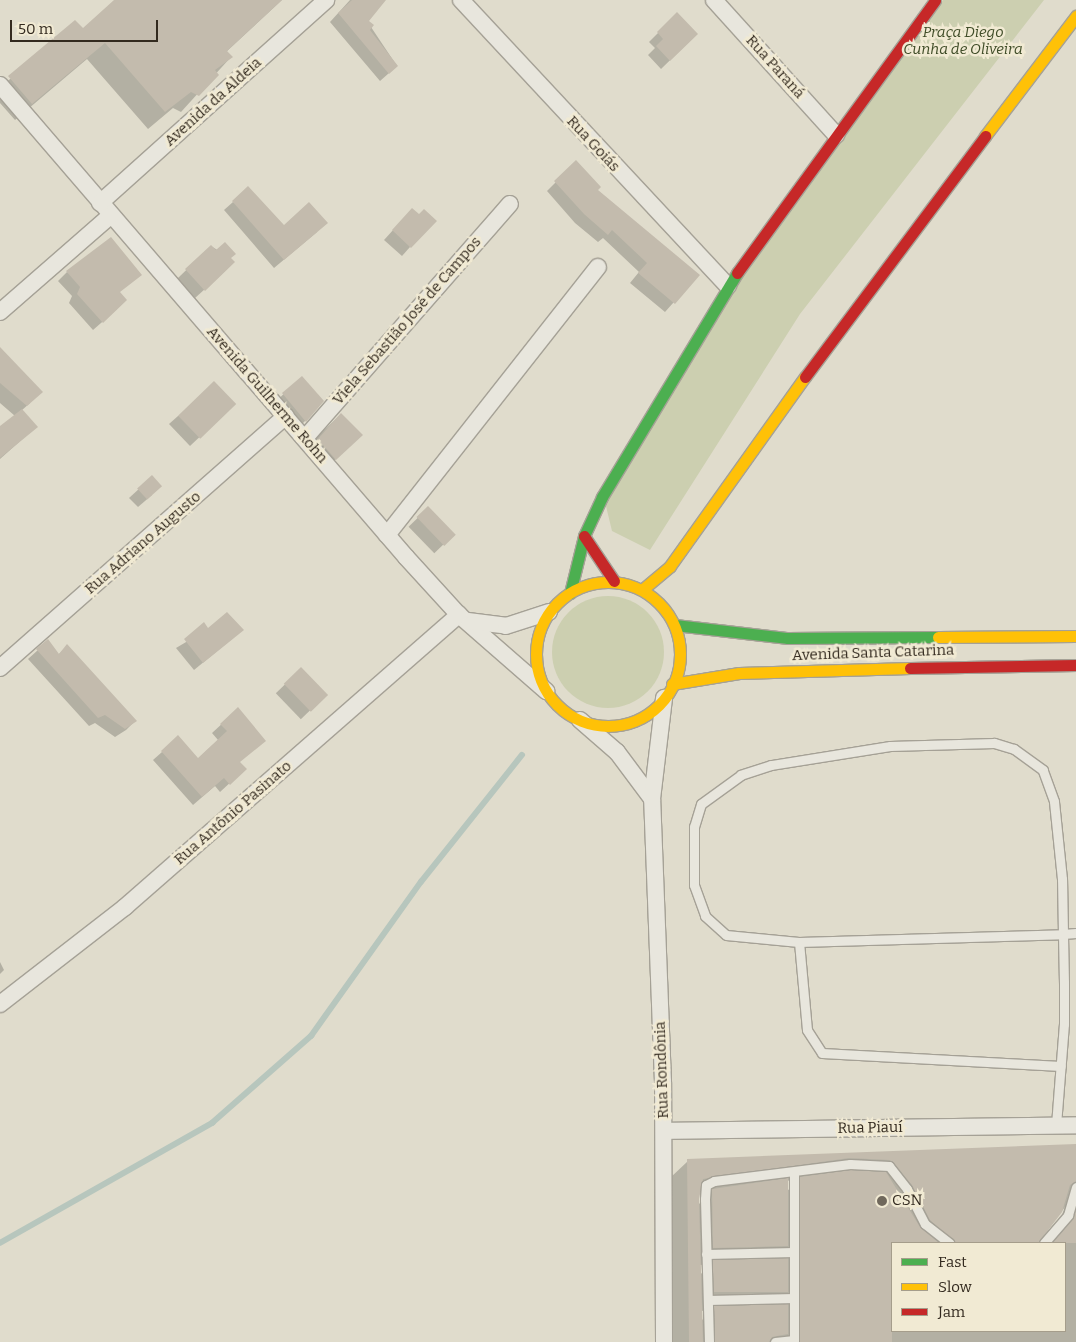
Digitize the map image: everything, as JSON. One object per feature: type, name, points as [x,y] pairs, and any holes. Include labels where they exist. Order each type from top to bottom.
[{"type":"street","name":"Avenida da Aldeia","points":[[100,203],[326,0]]},
{"type":"street","name":"Rua Goiás","points":[[461,0],[728,286]]},
{"type":"street","name":"Rua Paraná","points":[[714,0],[836,135]]},
{"type":"street","points":[[570,593],[584,536],[619,466],[728,286],[935,0]]},
{"type":"street","points":[[643,590],[670,566],[841,327],[1076,16]]},
{"type":"street","name":"Avenida Guilherme Rohn","points":[[0,85],[387,535],[463,618],[546,691]]},
{"type":"street","name":"Viela Sebastião José de Campos","points":[[304,438],[510,204]]},
{"type":"street","points":[[0,312],[111,215]]},
{"type":"street","points":[[387,535],[598,267]]},
{"type":"street","name":"Rua Adriano Augusto","points":[[0,668],[286,416]]},
{"type":"street","points":[[584,536],[614,581]]},
{"type":"street","points":[[463,618],[506,626],[549,612],[570,593],[591,584],[614,581],[643,590],[667,610],[675,625],[680,666],[668,691],[642,718],[623,725],[602,726],[580,720]]},
{"type":"street","points":[[549,612],[536,651],[546,691],[562,709],[580,720],[617,752],[652,799]]},
{"type":"street","name":"Rua Antônio Pasinato","points":[[0,1004],[126,907],[463,618]]},
{"type":"street","name":"Avenida Santa Catarina","points":[[675,625],[788,638],[1076,636]]},
{"type":"street","name":"Avenida Santa Catarina","points":[[668,691],[739,673],[1076,665]]},
{"type":"street","name":"Rua Rondônia","points":[[664,1342],[664,1130],[652,799],[668,691]]},
{"type":"street","name":"Rua Piauí","points":[[664,1130],[1076,1125]]},
{"type":"lane","points":[[1056,1125],[1061,1066],[1063,934],[1054,801],[1043,770],[1014,749],[994,743],[947,743],[835,753],[771,765],[734,779],[701,804],[694,826],[694,885],[705,916],[726,935],[799,942],[1063,934],[1076,933]]},
{"type":"lane","points":[[799,942],[806,1030],[822,1053],[1061,1066]]},
{"type":"lane","points":[[709,1342],[706,1185],[728,1177],[794,1172],[850,1164],[889,1166],[907,1188],[925,1224],[948,1242]]},
{"type":"lane","points":[[775,1342],[794,1341],[794,1172]]},
{"type":"lane","points":[[1045,1242],[1068,1215],[1076,1187]]},
{"type":"lane","points":[[706,1254],[794,1252]]},
{"type":"lane","points":[[708,1300],[794,1298]]},
{"type":"green space","name":"Praça Diego Cunha de Oliveira","points":[[943,0],[1044,0],[800,314],[650,550],[612,531],[605,502],[745,266]]},
{"type":"green space","points":[[608,596],[619,597],[629,601],[647,613],[659,631],[663,641],[663,663],[659,673],[647,691],[629,703],[619,707],[608,708],[597,707],[587,703],[569,691],[557,673],[553,663],[552,652],[553,641],[557,631],[569,613],[587,601],[597,597]]},
{"type":"building","points":[[114,0],[282,0],[227,51],[233,57],[215,70],[219,75],[199,96],[191,92],[165,112],[105,43],[32,104],[8,76],[75,20],[83,28]]},
{"type":"building","points":[[352,0],[386,0],[369,21],[374,25],[370,30],[398,66],[389,74],[338,13]]},
{"type":"building","points":[[677,12],[698,34],[670,61],[656,46],[663,39],[657,32]]},
{"type":"building","points":[[576,160],[601,187],[598,190],[700,275],[675,304],[638,273],[647,263],[612,230],[608,235],[584,214],[554,181]]},
{"type":"building","points":[[248,186],[284,225],[309,202],[328,223],[284,260],[232,201]]},
{"type":"building","points":[[412,208],[419,214],[424,209],[437,221],[411,248],[392,230]]},
{"type":"building","points":[[111,237],[142,275],[120,292],[127,300],[103,323],[77,294],[80,287],[66,271]]},
{"type":"building","points":[[225,242],[236,254],[231,258],[235,262],[205,291],[185,269],[211,245],[216,250]]},
{"type":"building","points":[[0,347],[43,392],[27,406],[0,383]]},
{"type":"building","points":[[302,376],[324,401],[306,422],[282,393]]},
{"type":"building","points":[[214,381],[236,404],[200,439],[178,416]]},
{"type":"building","points":[[22,409],[38,427],[0,458],[0,426]]},
{"type":"building","points":[[341,413],[363,435],[336,460],[318,439]]},
{"type":"building","points":[[152,475],[162,486],[147,500],[137,488]]},
{"type":"building","points":[[428,506],[456,535],[444,546],[416,517]]},
{"type":"building","points":[[227,612],[244,630],[203,663],[184,639],[204,622],[208,628]]},
{"type":"building","points":[[48,639],[59,654],[67,644],[137,721],[125,729],[105,715],[98,718],[36,649]]},
{"type":"building","points":[[301,667],[328,695],[311,712],[284,684]]},
{"type":"building","points":[[238,707],[266,741],[240,762],[247,769],[230,785],[224,778],[202,797],[161,751],[178,735],[198,758],[227,731],[220,724]]},
{"type":"building","points":[[1076,1144],[1076,1181],[1070,1185],[1062,1212],[1039,1242],[954,1242],[930,1220],[912,1185],[890,1160],[849,1158],[703,1179],[699,1199],[703,1342],[689,1342],[687,1159]]},
{"type":"building","points":[[850,1170],[886,1172],[920,1227],[938,1242],[891,1242],[892,1342],[800,1342],[800,1177]]},
{"type":"building","points":[[788,1178],[788,1246],[713,1248],[712,1189]]},
{"type":"building","points":[[1076,1210],[1076,1243],[1053,1242],[1073,1219]]},
{"type":"building","points":[[713,1258],[788,1258],[788,1292],[713,1292]]},
{"type":"building","points":[[788,1304],[788,1334],[772,1337],[769,1342],[715,1342],[714,1306]]},
{"type":"waterway","points":[[0,1243],[212,1123],[311,1036],[421,882],[522,755]]},
{"type":"traffic: fast","points":[[570,593],[584,536],[602,497],[737,273]]},
{"type":"traffic: fast","points":[[675,625],[788,638],[938,637]]},
{"type":"traffic: slow","points":[[985,136],[1076,16]]},
{"type":"traffic: slow","points":[[643,589],[670,566],[805,377]]},
{"type":"traffic: slow","points":[[608,582],[636,587],[659,603],[675,626],[680,654],[675,682],[659,705],[636,721],[608,726],[580,721],[557,705],[541,682],[536,654],[541,626],[557,603],[580,587],[608,582]]},
{"type":"traffic: slow","points":[[938,637],[1076,636]]},
{"type":"traffic: slow","points":[[672,684],[739,673],[910,668]]},
{"type":"traffic: jam","points":[[737,273],[935,0]]},
{"type":"traffic: jam","points":[[805,377],[985,136]]},
{"type":"traffic: jam","points":[[584,536],[614,581]]},
{"type":"traffic: jam","points":[[910,668],[1076,665]]},
{"type":"place","name":"CSN","points":[[882,1201]]}]
